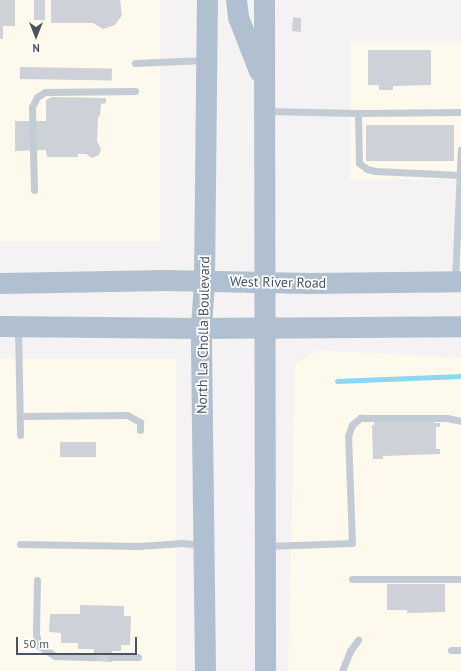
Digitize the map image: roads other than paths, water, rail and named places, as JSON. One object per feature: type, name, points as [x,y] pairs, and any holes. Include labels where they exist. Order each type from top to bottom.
[{"type":"main road","name":"North La Cholla Boulevard","points":[[205,671],[201,328],[204,280],[205,60],[207,0]]},
{"type":"main road","points":[[236,0],[238,17],[263,81]]},
{"type":"main road","points":[[264,0],[265,671]]},
{"type":"main road","name":"West River Road","points":[[0,283],[204,280],[265,282],[458,281]]},
{"type":"main road","points":[[9,326],[201,328],[461,326]]},
{"type":"lane","points":[[135,63],[205,60]]},
{"type":"lane","points":[[34,190],[32,107],[37,97],[45,92],[135,91]]},
{"type":"lane","points":[[263,111],[358,113],[461,112]]},
{"type":"lane","points":[[358,113],[360,163],[366,169],[375,171],[460,175]]},
{"type":"lane","points":[[458,281],[461,149]]},
{"type":"lane","points":[[9,326],[20,416],[20,435]]},
{"type":"lane","points":[[20,416],[128,415],[140,422],[140,430]]},
{"type":"lane","points":[[265,546],[352,543],[348,436],[352,424],[360,418],[447,418],[460,421]]},
{"type":"lane","points":[[20,544],[146,546],[182,543],[204,546]]},
{"type":"lane","points":[[352,579],[461,579]]},
{"type":"lane","points":[[37,580],[36,634],[39,646],[56,656],[93,657]]},
{"type":"lane","points":[[342,671],[350,651],[358,640]]},
{"type":"lane","points":[[451,650],[461,650]]},
{"type":"lane","points":[[111,657],[138,657]]},
{"type":"waterway","points":[[337,381],[461,376]]}]
